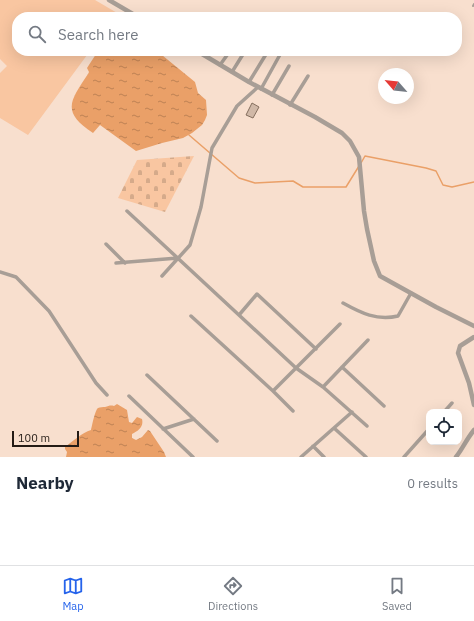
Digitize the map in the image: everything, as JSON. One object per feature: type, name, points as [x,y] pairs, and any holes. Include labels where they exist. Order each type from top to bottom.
[{"type":"street","points":[[109,0],[129,12]]},
{"type":"street","points":[[205,56],[259,88],[342,133],[356,148],[359,157],[366,223],[377,270],[380,276],[474,326]]},
{"type":"street","points":[[220,65],[226,56]]},
{"type":"street","points":[[232,72],[242,56]]},
{"type":"street","points":[[249,82],[265,56]]},
{"type":"street","points":[[162,276],[190,245],[201,207],[212,148],[237,106],[259,88],[279,56]]},
{"type":"street","points":[[272,95],[289,66]]},
{"type":"street","points":[[290,105],[308,76]]},
{"type":"street","points":[[127,211],[296,368],[323,386],[367,426]]},
{"type":"street","points":[[106,244],[125,263]]},
{"type":"street","points":[[116,263],[178,258]]},
{"type":"street","points":[[0,272],[16,278],[49,311],[96,383],[107,395]]},
{"type":"street","points":[[343,303],[366,315],[391,318],[398,316],[411,293]]},
{"type":"street","points":[[239,315],[257,294],[316,349]]},
{"type":"street","points":[[191,316],[293,411]]},
{"type":"street","points":[[273,391],[340,324]]},
{"type":"street","points":[[474,337],[460,346],[458,353],[469,383],[474,405]]},
{"type":"street","points":[[323,386],[368,340]]},
{"type":"street","points":[[342,367],[384,406]]},
{"type":"street","points":[[147,375],[217,441]]},
{"type":"street","points":[[129,396],[192,457]]},
{"type":"street","points":[[447,409],[452,403]]},
{"type":"street","points":[[301,457],[352,412]]},
{"type":"street","points":[[163,429],[194,419]]},
{"type":"street","points":[[334,428],[366,457]]},
{"type":"street","points":[[456,457],[474,430]]},
{"type":"street","points":[[404,457],[426,432]]},
{"type":"street","points":[[313,446],[324,457]]},
{"type":"green space","points":[[0,0],[95,0],[115,12],[12,12],[12,56],[86,56],[28,135],[0,118],[0,73],[7,66],[0,59]]},
{"type":"green space","points":[[194,156],[165,212],[118,198],[137,160]]},
{"type":"water","points":[[95,56],[163,56],[195,82],[198,93],[206,100],[207,115],[205,120],[202,125],[183,138],[136,151],[100,125],[93,133],[76,119],[72,106],[73,99],[89,72],[87,68]]},
{"type":"water","points":[[117,404],[127,410],[129,422],[132,423],[137,417],[142,419],[141,426],[132,434],[132,438],[136,440],[142,437],[148,430],[150,431],[166,457],[66,457],[67,452],[65,447],[81,435],[91,430],[97,409],[101,407],[114,406]]},
{"type":"building","points":[[252,103],[259,107],[253,118],[246,115]]},
{"type":"waterway","points":[[189,135],[239,178],[255,183],[293,181],[303,187],[346,187],[359,166]]},
{"type":"waterway","points":[[361,163],[365,156],[426,168],[436,171],[443,185],[452,187],[474,182]]}]
